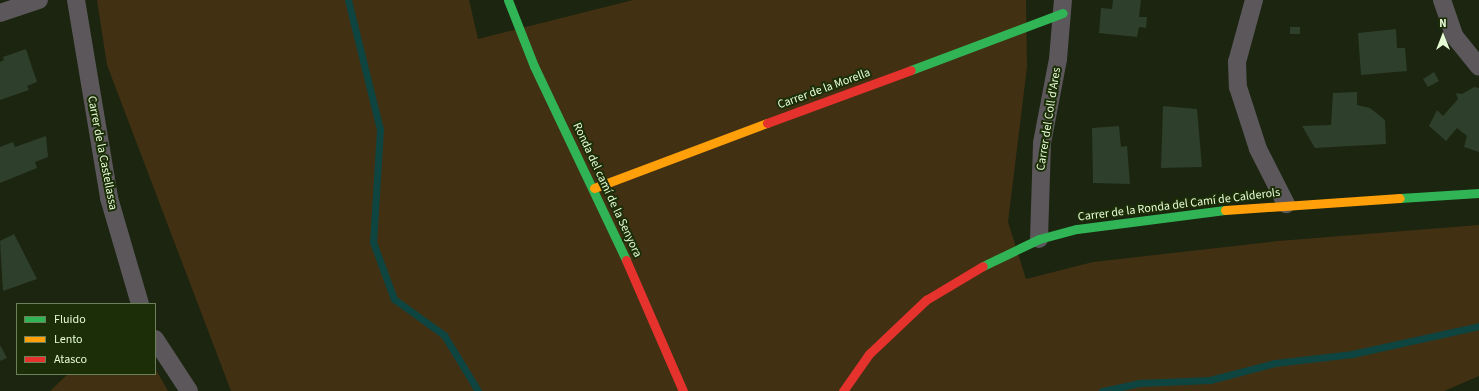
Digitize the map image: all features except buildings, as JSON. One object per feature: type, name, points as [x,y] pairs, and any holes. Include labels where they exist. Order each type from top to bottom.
[{"type":"street","points":[[0,13],[39,0]]},
{"type":"street","name":"Carrer de la Castellassa","points":[[76,0],[109,198],[140,303]]},
{"type":"street","name":"Ronda del camí de la Senyora","points":[[508,0],[534,66],[594,188],[683,391]]},
{"type":"street","points":[[1254,0],[1237,62],[1238,87],[1258,149],[1286,204]]},
{"type":"street","points":[[1442,0],[1455,37],[1479,67]]},
{"type":"street","name":"Carrer de la Morella","points":[[594,188],[1063,7]]},
{"type":"street","name":"Carrer del Coll d'Ares","points":[[1039,239],[1042,143],[1063,7]]},
{"type":"street","name":"Carrer de la Ronda del Camí de Calderols","points":[[843,391],[868,354],[926,300],[1003,254],[1039,239],[1153,218],[1286,204],[1479,193]]},
{"type":"street","points":[[156,340],[188,391]]},
{"type":"shaded area","points":[[97,0],[469,0],[478,39],[633,0],[1026,0],[1027,67],[1008,222],[1026,279],[1093,262],[1278,241],[1479,225],[1479,376],[1444,391],[231,391],[107,65]]},
{"type":"shaded area","points":[[156,370],[168,391],[50,391],[67,375],[156,375]]},
{"type":"waterway","points":[[348,0],[380,129],[373,242],[394,299],[444,335],[478,391]]},
{"type":"waterway","points":[[1102,391],[1139,383],[1210,380],[1275,363],[1352,354],[1479,326]]},
{"type":"traffic: fast","points":[[508,0],[534,66],[626,260]]},
{"type":"traffic: fast","points":[[911,70],[1063,13]]},
{"type":"traffic: fast","points":[[1400,198],[1479,193]]},
{"type":"traffic: fast","points":[[983,266],[1039,239],[1077,229],[1225,210]]},
{"type":"traffic: slow","points":[[594,188],[767,123]]},
{"type":"traffic: slow","points":[[1225,210],[1400,198]]},
{"type":"traffic: jam","points":[[767,123],[911,70]]},
{"type":"traffic: jam","points":[[626,260],[683,391]]},
{"type":"traffic: jam","points":[[843,391],[869,354],[926,300],[983,266]]}]
